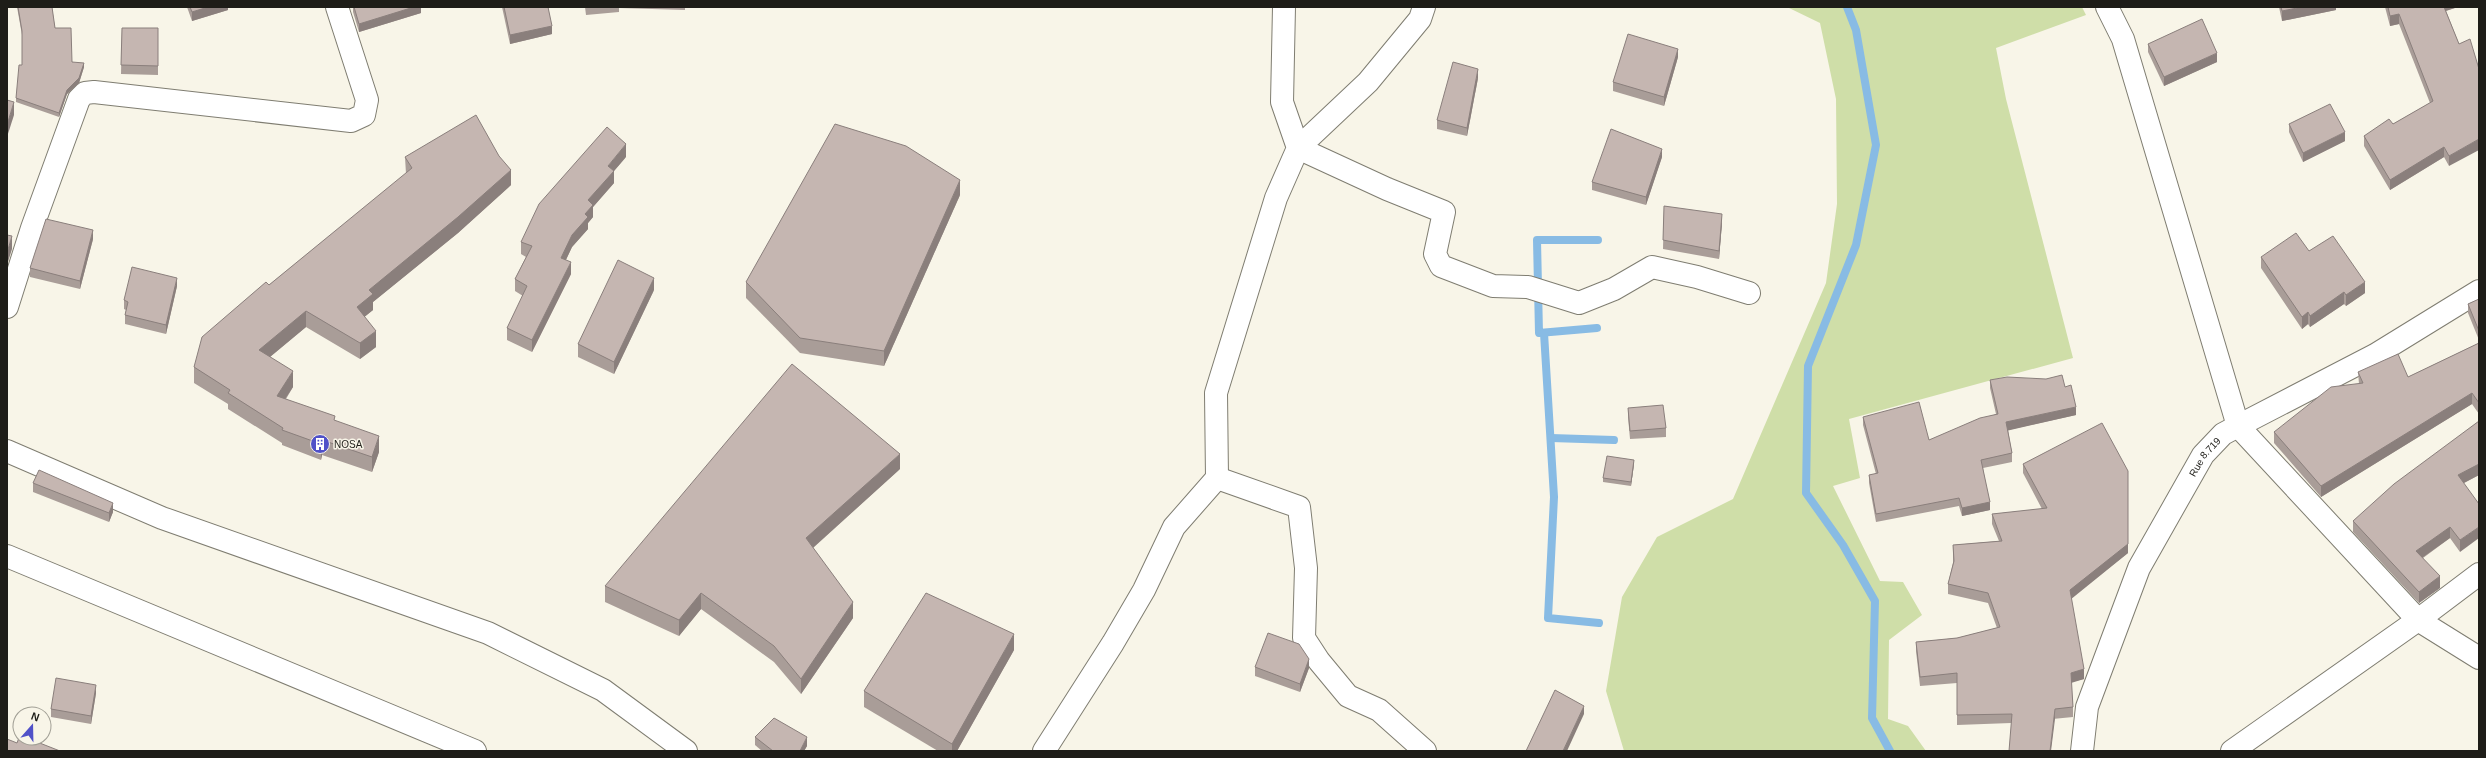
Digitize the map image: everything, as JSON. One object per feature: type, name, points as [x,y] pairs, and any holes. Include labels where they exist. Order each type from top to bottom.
[{"type":"main road","points":[[7,307],[32,228],[79,99],[85,93],[94,92],[351,121],[364,115],[367,100],[337,7]]},
{"type":"main road","points":[[1284,7],[1282,102],[1298,148],[1387,189],[1444,212],[1435,254],[1441,266],[1493,286],[1528,287],[1579,303],[1614,289],[1652,266],[1697,277],[1749,293]]},
{"type":"main road","points":[[1044,751],[1113,643],[1144,590],[1174,527],[1217,478],[1216,393],[1276,198],[1298,148],[1368,82],[1420,19],[1424,7]]},
{"type":"main road","points":[[2107,7],[2122,39],[2238,426],[2418,620],[2479,658]]},
{"type":"main road","name":"Rue 8.719","points":[[2082,751],[2088,707],[2139,568],[2203,455],[2223,434],[2375,355],[2479,291]]},
{"type":"main road","points":[[7,451],[162,518],[488,633],[603,690],[686,751]]},
{"type":"main road","points":[[1217,478],[1300,507],[1306,568],[1304,638],[1319,661],[1348,696],[1379,710],[1425,751]]},
{"type":"main road","points":[[7,556],[475,751]]},
{"type":"main road","points":[[2232,751],[2418,620],[2479,574]]},
{"type":"green space","points":[[1787,7],[2082,7],[2086,15],[1996,48],[2006,99],[2073,358],[1849,419],[1860,478],[1833,486],[1880,581],[1903,582],[1922,615],[1889,640],[1888,719],[1908,726],[1926,751],[1624,751],[1606,691],[1622,597],[1657,537],[1733,499],[1826,283],[1837,204],[1836,99],[1820,23]]},
{"type":"building","points":[[18,7],[52,7],[55,28],[71,28],[72,62],[84,63],[79,78],[67,90],[59,113],[16,98],[19,65],[22,65],[22,31]]},
{"type":"building","points":[[190,7],[208,7],[192,12]]},
{"type":"building","points":[[354,7],[414,7],[359,24]]},
{"type":"building","points":[[504,7],[548,7],[552,26],[510,35]]},
{"type":"building","points":[[2281,7],[2302,7],[2282,11]]},
{"type":"building","points":[[2388,7],[2444,7],[2459,44],[2470,39],[2479,69],[2479,139],[2449,156],[2444,147],[2390,180],[2364,136],[2389,119],[2393,124],[2433,101],[2399,14],[2390,16]]},
{"type":"building","points":[[2202,19],[2217,53],[2164,77],[2148,44]]},
{"type":"building","points":[[122,28],[158,28],[158,66],[121,65]]},
{"type":"building","points":[[1628,34],[1678,49],[1664,97],[1613,82]]},
{"type":"building","points":[[1453,62],[1478,69],[1467,128],[1437,120]]},
{"type":"building","points":[[7,100],[14,102],[7,125]]},
{"type":"building","points":[[2330,104],[2345,132],[2303,153],[2289,124]]},
{"type":"building","points":[[476,115],[499,156],[511,170],[458,217],[369,290],[373,294],[357,307],[376,331],[360,343],[306,311],[259,350],[293,371],[277,396],[335,416],[334,420],[379,436],[372,457],[322,440],[321,444],[282,430],[283,428],[228,393],[230,390],[194,367],[202,337],[266,282],[269,285],[412,168],[405,157]]},
{"type":"building","points":[[835,124],[906,146],[960,180],[884,351],[800,338],[746,282]]},
{"type":"building","points":[[607,127],[626,144],[608,166],[614,171],[588,200],[593,205],[585,214],[588,217],[572,235],[561,258],[571,262],[532,340],[507,328],[527,286],[515,279],[532,246],[521,242],[539,204]]},
{"type":"building","points":[[1611,129],[1662,149],[1646,197],[1592,182]]},
{"type":"building","points":[[1664,206],[1722,214],[1719,251],[1663,240]]},
{"type":"building","points":[[46,219],[93,230],[80,281],[30,268]]},
{"type":"building","points":[[2296,233],[2309,251],[2333,236],[2365,282],[2346,295],[2344,292],[2310,316],[2308,312],[2302,317],[2261,257]]},
{"type":"building","points":[[7,235],[12,236],[7,253]]},
{"type":"building","points":[[618,260],[654,278],[614,362],[578,344]]},
{"type":"building","points":[[132,267],[177,278],[166,325],[125,315],[128,302],[124,300]]},
{"type":"building","points":[[2479,299],[2479,331],[2468,304]]},
{"type":"building","points":[[2479,343],[2479,403],[2472,393],[2321,486],[2274,432],[2331,387],[2363,383],[2358,372],[2398,354],[2408,377]]},
{"type":"building","points":[[792,364],[900,454],[806,538],[853,602],[801,679],[774,646],[701,593],[679,620],[605,586]]},
{"type":"building","points":[[2062,375],[2065,387],[2071,385],[2076,407],[2006,422],[2012,453],[1981,460],[1990,502],[1962,508],[1959,498],[1876,514],[1869,475],[1878,473],[1863,417],[1919,402],[1929,440],[1980,418],[1998,414],[1990,380],[2007,377],[2046,379]]},
{"type":"building","points":[[1663,405],[1666,428],[1630,431],[1628,408]]},
{"type":"building","points":[[2479,421],[2479,464],[2458,475],[2479,504],[2479,527],[2460,540],[2450,527],[2416,551],[2440,576],[2419,592],[2353,521],[2394,484]]},
{"type":"building","points":[[2102,423],[2128,471],[2128,544],[2070,590],[2084,669],[2071,673],[2073,707],[2055,709],[2050,751],[2009,751],[2012,714],[1957,715],[1957,673],[1920,677],[1916,642],[1957,638],[2000,627],[1988,593],[1948,584],[1954,561],[1953,545],[2002,541],[1992,514],[2047,508],[2023,464]]},
{"type":"building","points":[[1607,456],[1634,460],[1631,482],[1603,478]]},
{"type":"building","points":[[39,470],[113,503],[109,513],[33,483]]},
{"type":"building","points":[[926,593],[1014,634],[952,744],[864,691]]},
{"type":"building","points":[[1268,633],[1299,644],[1309,659],[1300,684],[1255,667]]},
{"type":"building","points":[[56,678],[96,685],[91,716],[52,709]]},
{"type":"building","points":[[1555,690],[1584,706],[1563,751],[1526,751]]},
{"type":"building","points":[[774,718],[807,737],[800,751],[773,751],[755,737]]},
{"type":"building","points":[[7,739],[12,741],[12,746],[47,746],[60,751],[7,751]]},
{"type":"waterway","points":[[1847,7],[1856,30],[1876,145],[1856,245],[1808,366],[1806,493],[1843,545],[1875,601],[1872,718],[1890,751]]},
{"type":"waterway","points":[[1597,328],[1539,333],[1537,240],[1598,240]]},
{"type":"waterway","points":[[1544,333],[1554,497],[1548,618],[1599,623]]},
{"type":"waterway","points":[[1551,438],[1614,440]]},
{"type":"place","name":"NOSA","points":[[320,444]]}]
